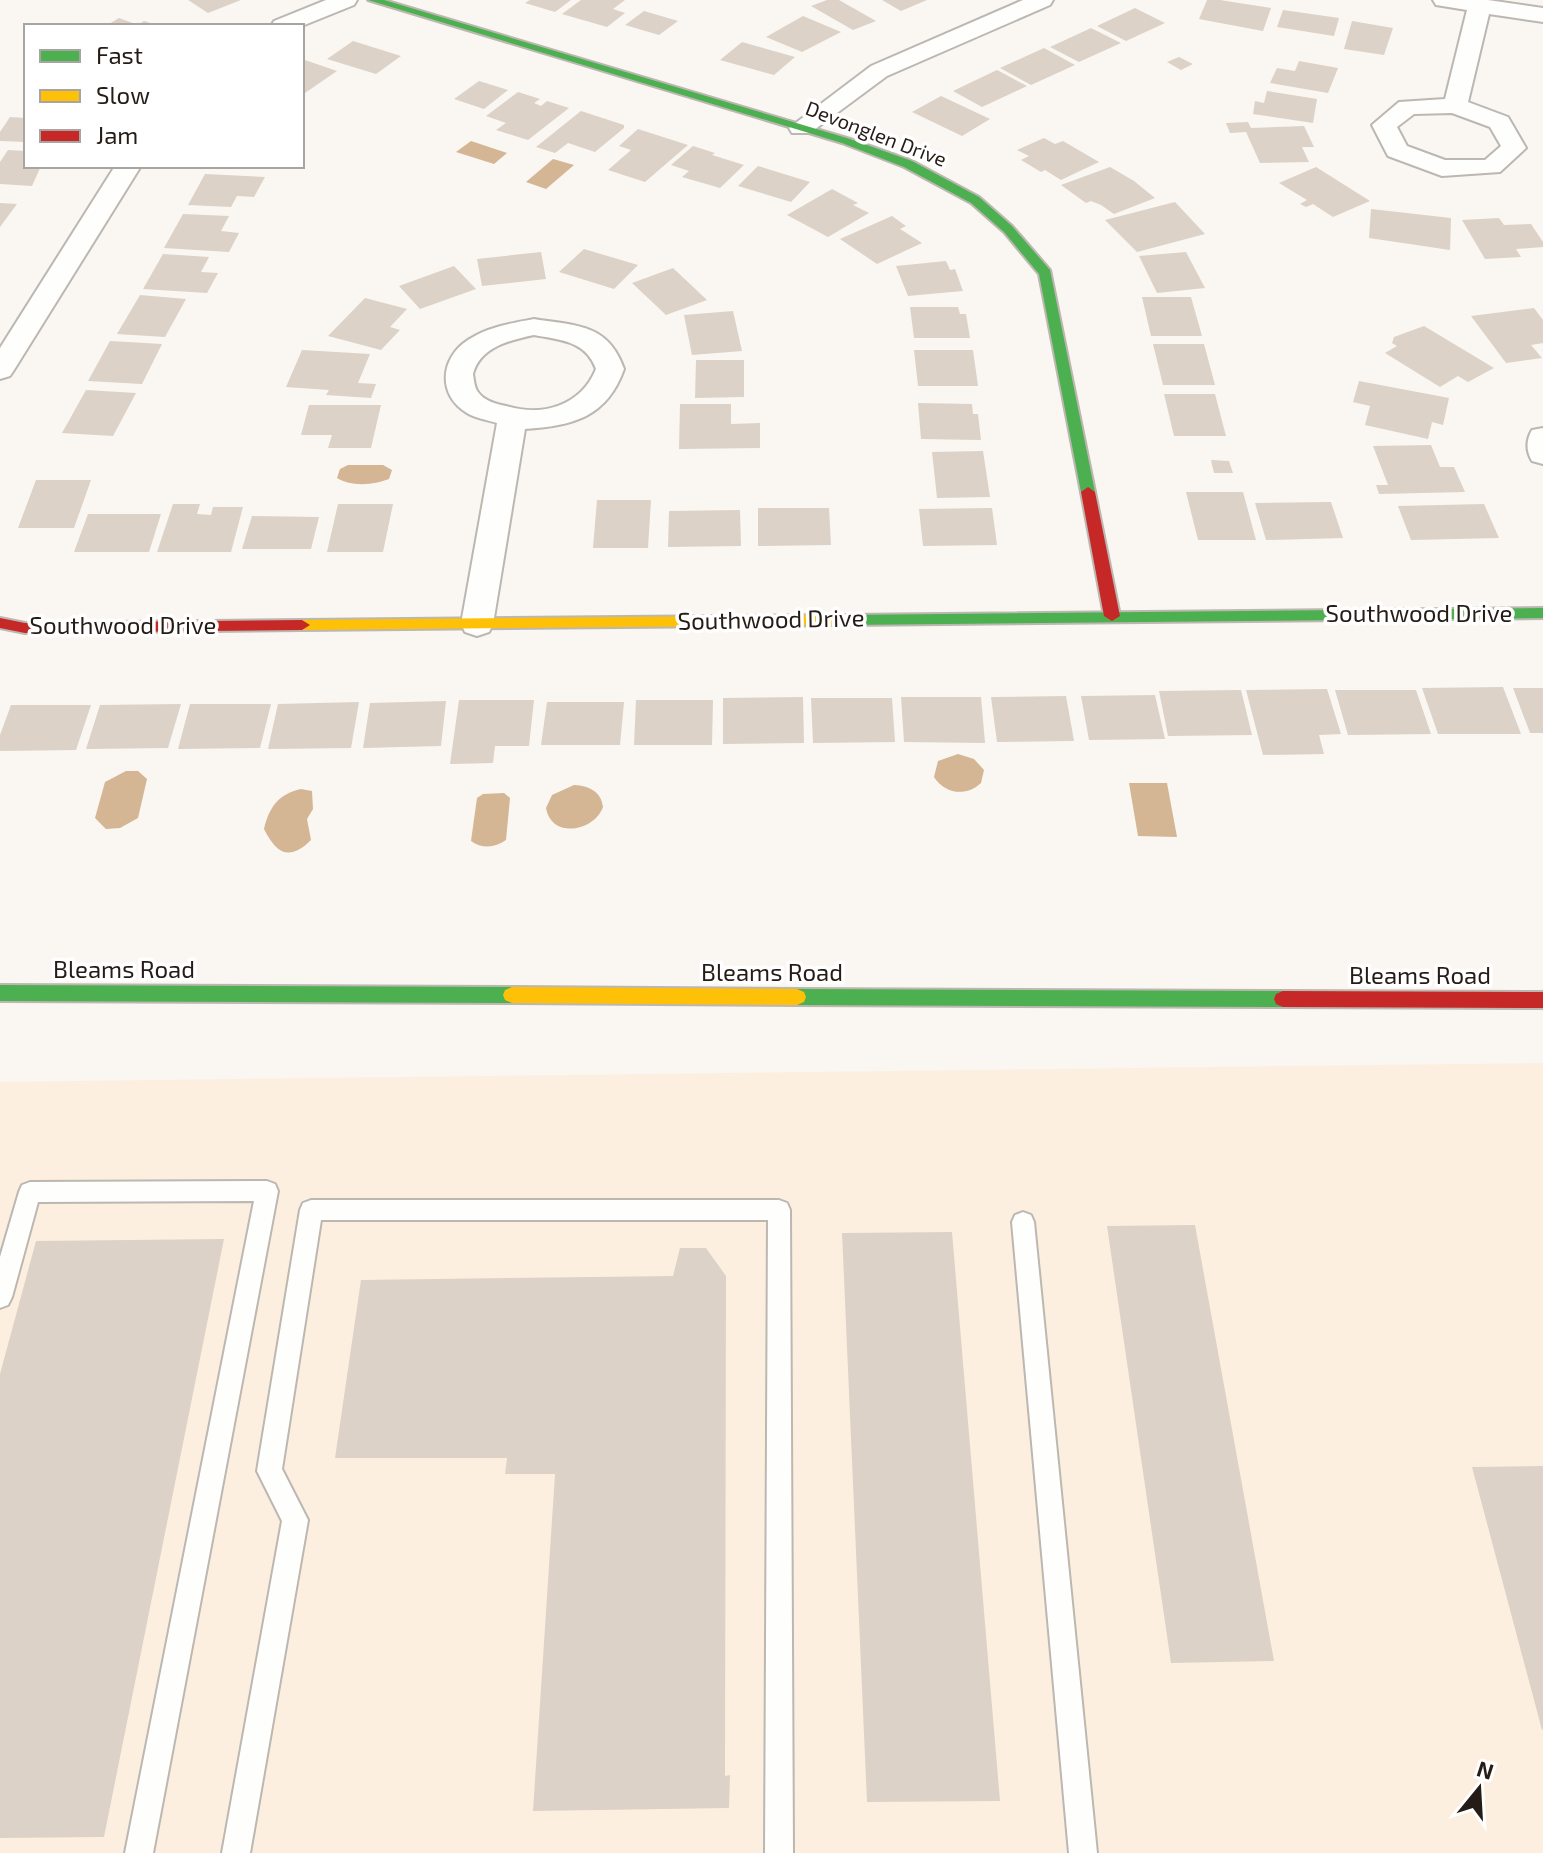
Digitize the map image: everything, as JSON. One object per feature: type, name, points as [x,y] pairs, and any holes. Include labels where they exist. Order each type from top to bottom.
[{"type":"street","points":[[287,24],[346,0]]},
{"type":"street","name":"Devonglen Drive","points":[[373,0],[454,28],[801,128],[917,169],[965,193],[1016,235],[1045,273],[1112,616]]},
{"type":"street","points":[[801,128],[879,71],[1042,0]]},
{"type":"street","points":[[1444,0],[1543,15]]},
{"type":"street","points":[[1455,106],[1480,5]]},
{"type":"street","points":[[1455,106],[1499,122],[1514,148],[1491,167],[1442,168],[1397,151],[1384,125],[1408,107],[1455,106]]},
{"type":"street","points":[[0,370],[127,168]]},
{"type":"street","points":[[534,327],[559,328],[580,334],[598,344],[609,357],[611,373],[605,388],[591,402],[570,413],[545,419],[512,420],[476,406],[463,394],[458,379],[461,364],[472,350],[489,339],[534,327]]},
{"type":"street","points":[[477,624],[512,420]]},
{"type":"street","points":[[1543,437],[1543,454]]},
{"type":"street","name":"Southwood Drive","points":[[0,623],[25,628],[1543,613]]},
{"type":"street","name":"Bleams Road","points":[[0,993],[1543,1000]]},
{"type":"lane","points":[[0,1297],[30,1192],[267,1191],[139,1853]]},
{"type":"lane","points":[[236,1853],[295,1520],[269,1471],[311,1210],[779,1210],[779,1853]]},
{"type":"lane","points":[[1023,1222],[1083,1853]]},
{"type":"shaded area","points":[[471,141],[507,153],[494,164],[456,152]]},
{"type":"shaded area","points":[[553,159],[574,165],[546,189],[526,182]]},
{"type":"shaded area","points":[[348,465],[383,465],[392,470],[389,479],[356,484],[337,478],[340,469]]},
{"type":"shaded area","points":[[958,754],[974,759],[984,770],[981,783],[962,792],[944,787],[934,777],[938,761]]},
{"type":"shaded area","points":[[126,771],[138,771],[147,779],[138,818],[120,828],[106,829],[95,818],[105,782]]},
{"type":"shaded area","points":[[1129,783],[1167,783],[1177,837],[1138,836]]},
{"type":"shaded area","points":[[574,785],[593,790],[600,797],[603,807],[591,822],[564,828],[550,818],[546,808],[552,795]]},
{"type":"shaded area","points":[[301,789],[312,791],[313,809],[307,819],[311,840],[296,851],[284,852],[273,844],[264,829],[276,803],[286,794]]},
{"type":"shaded area","points":[[504,793],[510,798],[506,840],[488,846],[471,841],[477,798],[483,794]]},
{"type":"shaded area","points":[[1543,1063],[1543,1853],[0,1853],[0,1082]]},
{"type":"building","points":[[188,0],[241,0],[208,13]]},
{"type":"building","points":[[530,0],[571,0],[555,12],[525,3]]},
{"type":"building","points":[[581,0],[625,0],[613,9],[625,13],[607,27],[562,14]]},
{"type":"building","points":[[827,0],[839,0],[876,21],[853,30],[811,6]]},
{"type":"building","points":[[882,0],[927,0],[901,11]]},
{"type":"building","points":[[1207,0],[1271,8],[1263,31],[1199,19]]},
{"type":"building","points":[[1135,8],[1165,23],[1126,41],[1097,26]]},
{"type":"building","points":[[1283,10],[1339,18],[1334,36],[1277,27]]},
{"type":"building","points":[[644,11],[678,21],[659,35],[625,25]]},
{"type":"building","points":[[803,16],[841,32],[802,52],[766,37]]},
{"type":"building","points":[[119,18],[135,24],[109,24]]},
{"type":"building","points":[[1352,21],[1393,28],[1384,55],[1344,49]]},
{"type":"building","points":[[1091,28],[1121,43],[1079,62],[1050,47]]},
{"type":"building","points":[[353,41],[401,56],[376,74],[327,59]]},
{"type":"building","points":[[742,42],[795,57],[774,75],[720,60]]},
{"type":"building","points":[[1044,48],[1075,65],[1031,85],[1000,68]]},
{"type":"building","points":[[1179,57],[1193,64],[1181,70],[1167,62]]},
{"type":"building","points":[[304,60],[337,71],[304,94]]},
{"type":"building","points":[[1299,61],[1338,68],[1328,93],[1270,83],[1277,68],[1295,71]]},
{"type":"building","points":[[997,70],[1027,86],[982,107],[953,91]]},
{"type":"building","points":[[479,81],[508,90],[484,109],[454,99]]},
{"type":"building","points":[[1267,91],[1317,99],[1313,123],[1253,114],[1255,101],[1264,103]]},
{"type":"building","points":[[518,92],[540,99],[534,103],[541,106],[547,101],[569,108],[528,140],[496,130],[506,123],[486,116]]},
{"type":"building","points":[[941,96],[990,119],[962,136],[912,112]]},
{"type":"building","points":[[581,111],[624,125],[624,128],[595,152],[568,143],[555,153],[536,147]]},
{"type":"building","points":[[10,117],[24,118],[24,142],[0,141],[0,132]]},
{"type":"building","points":[[1248,122],[1251,128],[1304,126],[1314,147],[1302,147],[1309,162],[1260,163],[1246,132],[1230,133],[1226,123]]},
{"type":"building","points":[[638,129],[688,145],[645,182],[608,170],[631,150],[619,146]]},
{"type":"building","points":[[1044,138],[1055,144],[1063,141],[1099,162],[1061,180],[1045,170],[1041,172],[1021,160],[1029,156],[1017,150]]},
{"type":"building","points":[[693,146],[744,165],[720,188],[682,177],[689,171],[671,165]]},
{"type":"building","points":[[8,150],[24,151],[24,168],[40,168],[32,186],[0,184],[0,162]]},
{"type":"building","points":[[758,166],[810,182],[791,202],[738,186]]},
{"type":"building","points":[[1110,167],[1155,198],[1114,214],[1091,201],[1086,203],[1061,185]]},
{"type":"building","points":[[1316,167],[1370,201],[1333,217],[1313,204],[1306,207],[1300,204],[1307,200],[1279,183]]},
{"type":"building","points":[[205,174],[265,177],[254,197],[237,196],[231,207],[188,205]]},
{"type":"building","points":[[832,189],[858,203],[853,205],[869,213],[828,237],[787,215]]},
{"type":"building","points":[[1175,202],[1205,234],[1137,252],[1105,220]]},
{"type":"building","points":[[0,203],[17,204],[0,227]]},
{"type":"building","points":[[1371,209],[1451,218],[1450,250],[1369,238]]},
{"type":"building","points":[[183,214],[229,216],[221,231],[239,233],[229,252],[164,248]]},
{"type":"building","points":[[892,216],[906,226],[900,229],[922,243],[877,264],[840,239]]},
{"type":"building","points":[[1499,218],[1504,225],[1531,224],[1543,247],[1516,249],[1521,257],[1485,259],[1462,220]]},
{"type":"building","points":[[584,249],[638,265],[614,289],[559,272]]},
{"type":"building","points":[[541,252],[546,279],[482,286],[477,259]]},
{"type":"building","points":[[1186,252],[1205,288],[1157,293],[1139,256]]},
{"type":"building","points":[[163,254],[209,257],[201,272],[218,273],[207,293],[143,289]]},
{"type":"building","points":[[946,261],[950,270],[955,269],[963,291],[908,296],[896,266]]},
{"type":"building","points":[[454,266],[476,289],[420,309],[399,286]]},
{"type":"building","points":[[673,268],[707,300],[666,315],[632,283]]},
{"type":"building","points":[[140,295],[186,299],[165,337],[117,334]]},
{"type":"building","points":[[1142,297],[1191,297],[1202,336],[1151,336]]},
{"type":"building","points":[[365,298],[407,309],[390,327],[400,330],[381,350],[328,336]]},
{"type":"building","points":[[910,307],[958,307],[960,314],[966,314],[970,338],[914,338]]},
{"type":"building","points":[[1534,308],[1543,320],[1543,343],[1531,345],[1542,358],[1506,363],[1471,316]]},
{"type":"building","points":[[733,311],[742,351],[692,355],[684,315]]},
{"type":"building","points":[[1424,326],[1494,368],[1468,382],[1458,376],[1440,387],[1385,353],[1397,346],[1392,343],[1394,337]]},
{"type":"building","points":[[110,341],[162,344],[142,384],[88,381]]},
{"type":"building","points":[[1153,344],[1204,344],[1215,385],[1163,385]]},
{"type":"building","points":[[302,350],[370,354],[358,383],[376,384],[371,398],[326,395],[329,390],[286,387]]},
{"type":"building","points":[[914,350],[973,350],[978,386],[918,386]]},
{"type":"building","points":[[696,360],[744,360],[744,397],[695,398]]},
{"type":"building","points":[[1359,381],[1449,398],[1443,425],[1432,422],[1428,439],[1365,425],[1370,406],[1353,402]]},
{"type":"building","points":[[86,390],[136,393],[113,436],[62,433]]},
{"type":"building","points":[[1164,394],[1215,394],[1226,436],[1174,436]]},
{"type":"building","points":[[918,403],[972,404],[973,414],[978,414],[981,440],[921,439]]},
{"type":"building","points":[[680,404],[731,404],[731,424],[760,423],[760,448],[679,449]]},
{"type":"building","points":[[309,405],[381,405],[371,448],[328,448],[332,435],[301,435]]},
{"type":"building","points":[[1431,445],[1440,467],[1454,467],[1465,492],[1379,494],[1376,485],[1388,485],[1373,446]]},
{"type":"building","points":[[983,451],[990,497],[937,498],[932,452]]},
{"type":"building","points":[[1211,460],[1229,461],[1233,473],[1214,473]]},
{"type":"building","points":[[36,480],[91,480],[74,528],[18,528]]},
{"type":"building","points":[[1186,492],[1243,492],[1256,540],[1198,540]]},
{"type":"building","points":[[597,500],[651,500],[648,548],[593,548]]},
{"type":"building","points":[[1331,502],[1343,538],[1266,540],[1255,503]]},
{"type":"building","points":[[173,504],[200,504],[197,514],[211,515],[213,507],[243,507],[231,552],[157,552]]},
{"type":"building","points":[[338,504],[393,504],[383,552],[327,552]]},
{"type":"building","points":[[1484,504],[1499,538],[1411,540],[1398,506]]},
{"type":"building","points":[[758,508],[829,508],[831,545],[758,546]]},
{"type":"building","points":[[992,508],[997,545],[923,546],[919,509]]},
{"type":"building","points":[[740,510],[741,546],[668,547],[669,511]]},
{"type":"building","points":[[88,514],[161,514],[149,552],[74,552]]},
{"type":"building","points":[[252,516],[319,517],[311,549],[242,549]]},
{"type":"building","points":[[1503,687],[1521,734],[1438,734],[1422,688]]},
{"type":"building","points":[[1513,688],[1543,688],[1543,733],[1530,733]]},
{"type":"building","points":[[1327,689],[1341,734],[1319,735],[1324,754],[1263,755],[1246,690]]},
{"type":"building","points":[[1241,690],[1252,735],[1168,736],[1159,691]]},
{"type":"building","points":[[1335,690],[1416,690],[1431,734],[1348,735]]},
{"type":"building","points":[[1155,695],[1165,739],[1089,740],[1081,696]]},
{"type":"building","points":[[1066,696],[1074,741],[997,742],[991,697]]},
{"type":"building","points":[[803,697],[804,743],[723,744],[723,698]]},
{"type":"building","points":[[901,697],[981,697],[985,743],[904,742]]},
{"type":"building","points":[[811,698],[892,698],[895,742],[813,743]]},
{"type":"building","points":[[459,700],[534,700],[529,746],[495,746],[493,763],[450,764]]},
{"type":"building","points":[[636,700],[713,700],[712,745],[634,745]]},
{"type":"building","points":[[446,701],[441,746],[363,748],[370,703]]},
{"type":"building","points":[[359,702],[351,748],[268,749],[278,704]]},
{"type":"building","points":[[547,702],[624,702],[620,745],[541,745]]},
{"type":"building","points":[[181,704],[168,748],[86,749],[100,705]]},
{"type":"building","points":[[190,704],[271,704],[260,748],[178,749]]},
{"type":"building","points":[[11,705],[91,705],[76,750],[0,751],[0,735]]},
{"type":"building","points":[[1195,1225],[1274,1661],[1171,1663],[1107,1226]]},
{"type":"building","points":[[952,1232],[1000,1801],[867,1802],[842,1233]]},
{"type":"building","points":[[224,1239],[104,1837],[0,1838],[0,1374],[36,1241]]},
{"type":"building","points":[[680,1248],[706,1248],[726,1276],[725,1776],[730,1775],[729,1808],[533,1811],[555,1474],[505,1474],[507,1458],[335,1458],[361,1280],[673,1276]]},
{"type":"building","points":[[1543,1466],[1543,1729],[1542,1730],[1472,1467]]},
{"type":"traffic: fast","points":[[373,0],[846,141],[908,164],[975,200],[1008,229],[1045,273],[1088,492]]},
{"type":"traffic: fast","points":[[845,620],[1543,613]]},
{"type":"traffic: fast","points":[[0,993],[512,995]]},
{"type":"traffic: fast","points":[[797,997],[1283,999]]},
{"type":"traffic: slow","points":[[302,625],[845,620]]},
{"type":"traffic: slow","points":[[512,995],[797,997]]},
{"type":"traffic: jam","points":[[1088,492],[1112,616]]},
{"type":"traffic: jam","points":[[0,623],[25,628],[302,625]]},
{"type":"traffic: jam","points":[[1283,999],[1543,1000]]}]
